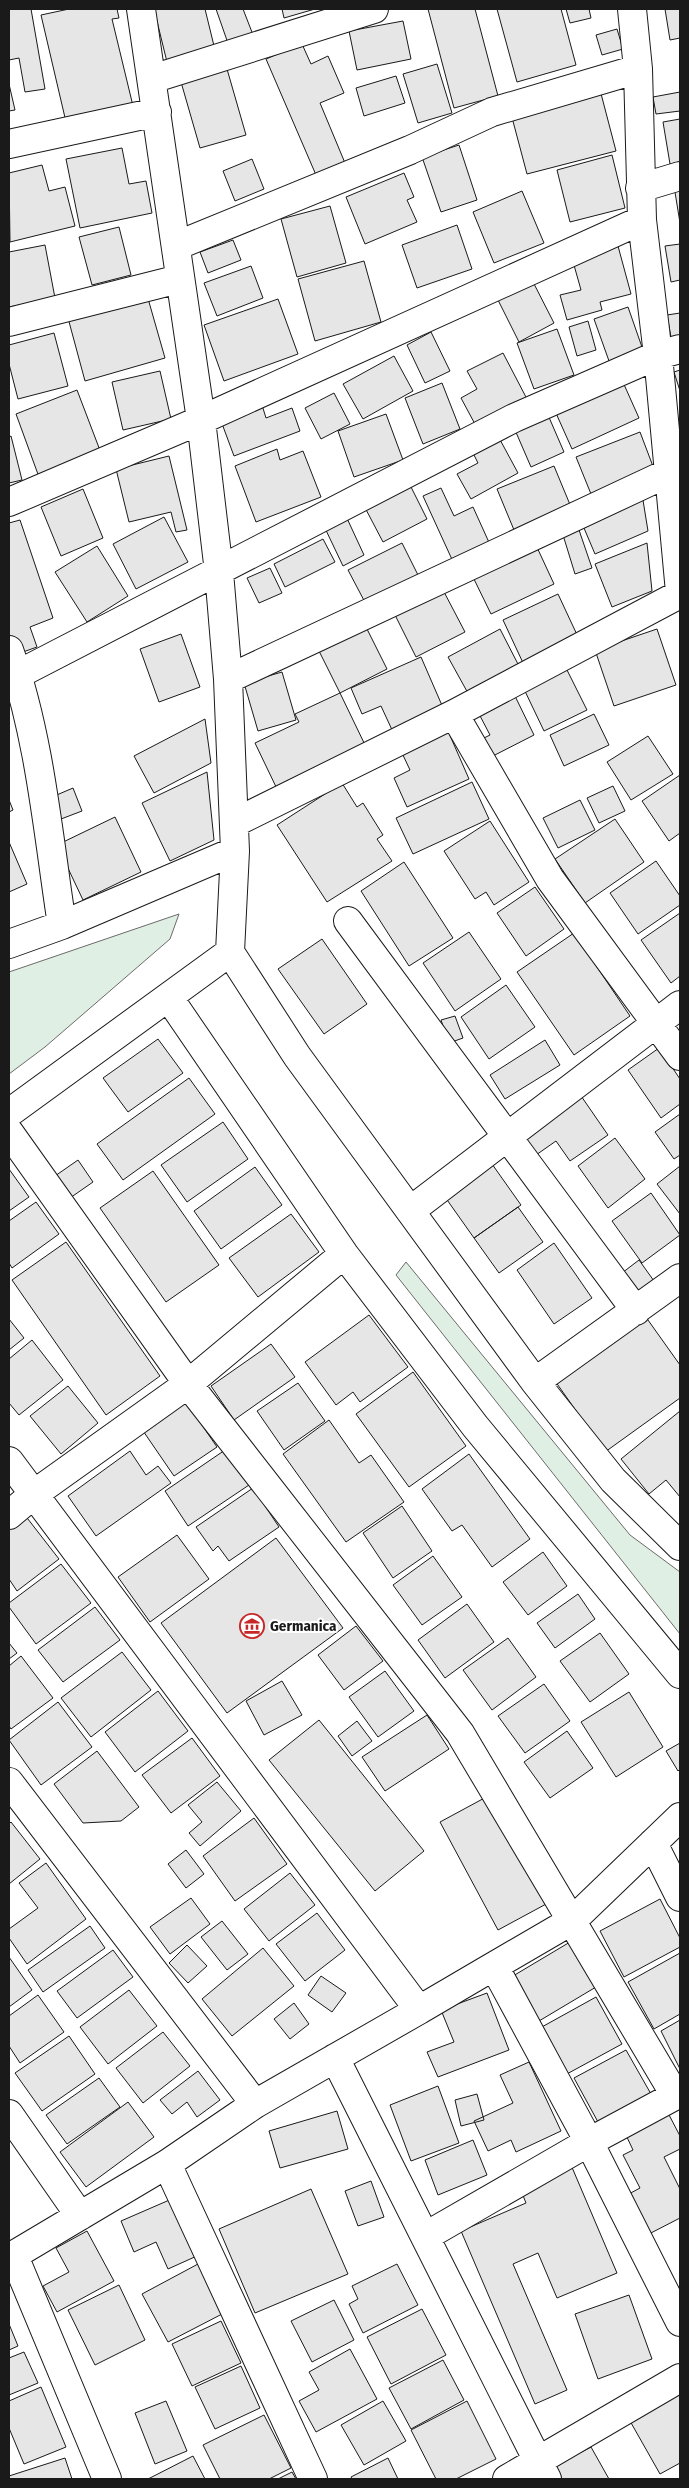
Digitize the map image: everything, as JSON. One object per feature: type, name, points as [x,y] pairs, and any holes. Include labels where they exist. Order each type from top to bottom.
[{"type":"street","points":[[141,9],[201,420],[219,572],[228,678],[236,851],[230,952],[297,1056],[535,1382],[613,1480],[680,1546]]},
{"type":"street","points":[[152,79],[374,9]]},
{"type":"street","points":[[234,823],[454,714],[680,593],[668,473],[669,352],[642,220],[638,68],[632,9]]},
{"type":"street","points":[[176,246],[410,150],[492,112],[638,68]]},
{"type":"street","points":[[9,144],[157,112]]},
{"type":"street","points":[[640,188],[680,176]]},
{"type":"street","points":[[9,502],[201,420],[642,220]]},
{"type":"street","points":[[9,322],[179,278]]},
{"type":"street","points":[[62,925],[32,735],[12,668],[219,572],[514,418],[669,352]]},
{"type":"street","points":[[228,678],[668,473]]},
{"type":"street","points":[[454,714],[550,879],[680,1056]]},
{"type":"street","points":[[9,944],[62,925],[236,851]]},
{"type":"street","points":[[348,921],[636,1311]]},
{"type":"street","points":[[9,1113],[230,952]]},
{"type":"street","points":[[168,998],[344,1254],[475,1426],[680,1674]]},
{"type":"street","points":[[410,1211],[680,1005]]},
{"type":"street","points":[[9,1132],[188,1384],[460,1733],[678,2094],[589,2142],[426,2236]]},
{"type":"street","points":[[9,1515],[34,1494],[188,1384],[344,1254]]},
{"type":"street","points":[[535,1382],[680,1278]]},
{"type":"street","points":[[9,1461],[419,2010]]},
{"type":"street","points":[[9,1782],[255,2104]]},
{"type":"street","points":[[106,2479],[11,2257],[167,2164],[255,2104],[573,1920],[680,1817]]},
{"type":"street","points":[[653,1844],[680,1897]]},
{"type":"street","points":[[494,1966],[589,2142],[680,2322]]},
{"type":"street","points":[[335,2058],[542,2470]]},
{"type":"street","points":[[9,2114],[80,2216]]},
{"type":"street","points":[[167,2164],[313,2479]]},
{"type":"street","points":[[506,2479],[542,2470],[680,2378]]},
{"type":"green space","points":[[179,914],[170,939],[45,1047],[9,1074],[9,972]]},
{"type":"green space","points":[[406,1262],[630,1535],[680,1572],[680,1634],[396,1275]]},
{"type":"building","points":[[9,9],[31,9],[45,89],[25,92],[19,58],[9,60]]},
{"type":"building","points":[[69,9],[117,9],[119,18],[112,19],[133,106],[66,122],[41,15]]},
{"type":"building","points":[[154,9],[205,9],[215,50],[167,62]]},
{"type":"building","points":[[216,9],[243,9],[255,40],[230,49]]},
{"type":"building","points":[[282,9],[315,9],[284,18]]},
{"type":"building","points":[[428,9],[475,9],[498,96],[454,108]]},
{"type":"building","points":[[497,9],[561,9],[576,65],[517,82]]},
{"type":"building","points":[[566,9],[589,9],[591,18],[570,23]]},
{"type":"building","points":[[665,9],[680,9],[680,38],[670,40]]},
{"type":"building","points":[[403,21],[411,59],[357,70],[349,31]]},
{"type":"building","points":[[617,29],[623,49],[602,55],[596,35]]},
{"type":"building","points":[[302,44],[311,64],[328,56],[344,93],[320,103],[345,163],[316,175],[266,59]]},
{"type":"building","points":[[437,64],[452,113],[418,123],[403,74]]},
{"type":"building","points":[[227,69],[246,135],[200,148],[181,82]]},
{"type":"building","points":[[396,76],[405,103],[364,116],[356,88]]},
{"type":"building","points":[[9,84],[15,110],[9,111]]},
{"type":"building","points":[[599,86],[616,151],[527,174],[510,110]]},
{"type":"building","points":[[680,92],[680,111],[656,114],[653,97]]},
{"type":"building","points":[[680,119],[680,162],[670,164],[663,122]]},
{"type":"building","points":[[459,145],[477,200],[441,212],[422,157]]},
{"type":"building","points":[[122,148],[129,184],[146,181],[152,213],[80,228],[66,159]]},
{"type":"building","points":[[612,155],[625,208],[570,222],[557,170]]},
{"type":"building","points":[[252,159],[264,189],[235,201],[223,171]]},
{"type":"building","points":[[42,165],[49,191],[65,187],[75,226],[10,242],[9,173]]},
{"type":"building","points":[[404,173],[414,197],[407,200],[417,222],[365,244],[346,197]]},
{"type":"building","points":[[680,185],[680,223],[674,186]]},
{"type":"building","points":[[522,191],[544,243],[494,263],[473,212]]},
{"type":"building","points":[[330,206],[346,263],[297,277],[281,219]]},
{"type":"building","points":[[457,225],[472,269],[417,288],[402,245]]},
{"type":"building","points":[[119,227],[131,275],[92,285],[79,237]]},
{"type":"building","points":[[233,240],[241,260],[208,273],[200,252]]},
{"type":"building","points":[[680,244],[680,280],[671,282],[665,246]]},
{"type":"building","points":[[45,245],[55,298],[9,307],[9,252]]},
{"type":"building","points":[[618,246],[631,294],[600,302],[602,310],[567,320],[560,295],[581,290],[572,258]]},
{"type":"building","points":[[364,261],[381,322],[315,341],[298,279]]},
{"type":"building","points":[[251,266],[263,298],[217,316],[204,283]]},
{"type":"building","points":[[531,278],[554,323],[519,342],[496,296]]},
{"type":"building","points":[[147,295],[165,358],[85,381],[68,318]]},
{"type":"building","points":[[278,299],[298,354],[224,381],[204,325]]},
{"type":"building","points":[[628,307],[643,350],[609,361],[594,319]]},
{"type":"building","points":[[680,313],[680,342],[672,343],[667,315]]},
{"type":"building","points":[[588,321],[596,350],[577,356],[569,327]]},
{"type":"building","points":[[557,329],[574,375],[534,389],[517,343]]},
{"type":"building","points":[[431,332],[450,371],[425,383],[407,345]]},
{"type":"building","points":[[54,333],[68,386],[18,399],[9,364],[9,345]]},
{"type":"building","points":[[503,353],[527,399],[476,426],[461,398],[477,389],[467,371]]},
{"type":"building","points":[[394,356],[413,391],[363,419],[343,384]]},
{"type":"building","points":[[680,370],[680,391],[674,372]]},
{"type":"building","points":[[160,371],[171,419],[123,430],[112,382]]},
{"type":"building","points":[[622,380],[639,418],[572,449],[555,411]]},
{"type":"building","points":[[442,383],[460,429],[423,444],[405,398]]},
{"type":"building","points":[[77,390],[101,453],[39,477],[16,414]]},
{"type":"building","points":[[334,393],[350,424],[321,439],[305,408]]},
{"type":"building","points":[[262,405],[266,418],[292,408],[300,431],[234,456],[221,421]]},
{"type":"building","points":[[386,414],[403,460],[354,477],[338,431]]},
{"type":"building","points":[[548,415],[564,452],[531,467],[515,430]]},
{"type":"building","points":[[640,432],[654,469],[591,494],[576,457]]},
{"type":"building","points":[[11,436],[22,480],[9,483],[9,437]]},
{"type":"building","points":[[498,436],[518,473],[471,499],[457,474],[478,463],[472,451]]},
{"type":"building","points":[[277,449],[280,460],[303,451],[321,497],[256,522],[235,466]]},
{"type":"building","points":[[169,456],[187,530],[176,532],[171,512],[129,522],[116,469]]},
{"type":"building","points":[[554,466],[571,507],[514,530],[497,489]]},
{"type":"building","points":[[406,477],[427,519],[383,542],[361,500]]},
{"type":"building","points":[[441,488],[454,516],[473,507],[492,549],[455,566],[423,496]]},
{"type":"building","points":[[83,489],[103,538],[61,556],[41,507]]},
{"type":"building","points":[[642,494],[648,531],[595,554],[581,521]]},
{"type":"building","points":[[345,514],[364,555],[343,566],[323,524]]},
{"type":"building","points":[[164,517],[188,562],[136,589],[113,544]]},
{"type":"building","points":[[20,520],[53,618],[30,627],[37,647],[9,657],[9,523]]},
{"type":"building","points":[[579,530],[592,568],[575,574],[563,535]]},
{"type":"building","points":[[323,539],[335,562],[285,587],[274,564]]},
{"type":"building","points":[[402,543],[421,581],[368,608],[348,570]]},
{"type":"building","points":[[535,543],[554,584],[491,614],[471,573]]},
{"type":"building","points":[[647,543],[652,591],[612,607],[595,564]]},
{"type":"building","points":[[97,546],[128,596],[87,622],[55,572]]},
{"type":"building","points":[[270,568],[282,593],[259,603],[247,578]]},
{"type":"building","points":[[443,590],[465,632],[416,657],[395,615]]},
{"type":"building","points":[[558,594],[579,639],[524,665],[503,620]]},
{"type":"building","points":[[365,625],[387,669],[340,693],[318,649]]},
{"type":"building","points":[[500,629],[520,668],[469,695],[448,657]]},
{"type":"building","points":[[657,629],[676,685],[614,706],[595,650]]},
{"type":"building","points":[[181,634],[200,687],[159,702],[140,649]]},
{"type":"building","points":[[421,657],[444,710],[393,732],[381,706],[362,714],[351,688]]},
{"type":"building","points":[[565,666],[587,710],[544,731],[523,687]]},
{"type":"building","points":[[282,672],[296,720],[258,731],[244,683]]},
{"type":"building","points":[[340,693],[367,749],[278,791],[255,743],[299,722],[295,714]]},
{"type":"building","points":[[514,694],[534,735],[489,758],[480,740],[490,735],[478,712]]},
{"type":"building","points":[[594,714],[609,745],[564,766],[550,735]]},
{"type":"building","points":[[205,719],[211,763],[154,793],[134,756]]},
{"type":"building","points":[[448,731],[469,779],[407,807],[394,778],[410,770],[402,753]]},
{"type":"building","points":[[648,736],[673,774],[631,800],[607,762]]},
{"type":"building","points":[[207,772],[214,840],[170,861],[142,803]]},
{"type":"building","points":[[680,775],[680,833],[669,841],[642,801]]},
{"type":"building","points":[[472,782],[489,819],[413,854],[396,818]]},
{"type":"building","points":[[342,783],[357,807],[363,803],[383,835],[377,839],[392,861],[327,902],[277,825]]},
{"type":"building","points":[[613,786],[625,811],[599,823],[587,798]]},
{"type":"building","points":[[73,788],[82,811],[61,819],[52,797]]},
{"type":"building","points":[[9,800],[13,810],[9,812]]},
{"type":"building","points":[[580,800],[595,830],[558,848],[543,818]]},
{"type":"building","points":[[115,817],[141,872],[83,900],[57,845]]},
{"type":"building","points":[[615,819],[644,862],[585,903],[555,859]]},
{"type":"building","points":[[490,821],[529,882],[494,905],[486,892],[475,899],[444,851]]},
{"type":"building","points":[[9,842],[27,884],[9,892]]},
{"type":"building","points":[[656,861],[680,896],[680,905],[638,934],[610,893]]},
{"type":"building","points":[[404,862],[453,938],[409,966],[361,891]]},
{"type":"building","points":[[535,887],[564,929],[526,956],[497,913]]},
{"type":"building","points":[[680,913],[680,976],[671,983],[641,940]]},
{"type":"building","points":[[469,932],[501,979],[455,1011],[423,963]]},
{"type":"building","points":[[574,933],[630,1016],[574,1055],[517,972]]},
{"type":"building","points":[[322,939],[367,1004],[324,1034],[278,969]]},
{"type":"building","points":[[506,985],[535,1027],[489,1059],[461,1017]]},
{"type":"building","points":[[455,1016],[463,1038],[449,1043],[441,1020]]},
{"type":"building","points":[[158,1039],[183,1073],[128,1112],[103,1078]]},
{"type":"building","points":[[545,1040],[560,1065],[505,1099],[490,1075]]},
{"type":"building","points":[[659,1048],[680,1079],[680,1104],[661,1118],[628,1070]]},
{"type":"building","points":[[189,1078],[215,1114],[123,1180],[97,1144]]},
{"type":"building","points":[[579,1093],[608,1135],[570,1161],[556,1141],[536,1155],[521,1133]]},
{"type":"building","points":[[680,1114],[680,1155],[674,1159],[655,1132]]},
{"type":"building","points":[[223,1122],[248,1159],[187,1202],[161,1165]]},
{"type":"building","points":[[615,1138],[645,1179],[608,1208],[578,1166]]},
{"type":"building","points":[[78,1160],[93,1182],[70,1198],[55,1176]]},
{"type":"building","points":[[492,1164],[521,1205],[474,1238],[445,1197]]},
{"type":"building","points":[[680,1166],[680,1214],[657,1184]]},
{"type":"building","points":[[255,1167],[282,1205],[221,1249],[194,1211]]},
{"type":"building","points":[[9,1169],[29,1197],[9,1211]]},
{"type":"building","points":[[153,1171],[219,1265],[166,1302],[100,1208]]},
{"type":"building","points":[[651,1193],[680,1235],[642,1263],[612,1221]]},
{"type":"building","points":[[36,1202],[59,1234],[12,1268],[9,1263],[9,1221]]},
{"type":"building","points":[[518,1207],[543,1242],[499,1273],[474,1238]]},
{"type":"building","points":[[291,1214],[319,1252],[258,1297],[229,1258]]},
{"type":"building","points":[[66,1242],[160,1376],[106,1415],[12,1280]]},
{"type":"building","points":[[554,1243],[592,1298],[554,1324],[517,1270]]},
{"type":"building","points":[[639,1260],[654,1281],[637,1293],[622,1273]]},
{"type":"building","points":[[643,1313],[680,1365],[680,1398],[605,1452],[553,1378]]},
{"type":"building","points":[[369,1315],[408,1367],[360,1402],[353,1392],[336,1405],[305,1362]]},
{"type":"building","points":[[9,1319],[24,1338],[9,1350]]},
{"type":"building","points":[[32,1340],[63,1380],[19,1415],[9,1403],[9,1359]]},
{"type":"building","points":[[271,1344],[295,1377],[234,1420],[211,1386]]},
{"type":"building","points":[[413,1372],[466,1446],[409,1487],[356,1414]]},
{"type":"building","points":[[298,1383],[325,1421],[284,1450],[257,1411]]},
{"type":"building","points":[[68,1386],[98,1423],[61,1454],[30,1416]]},
{"type":"building","points":[[182,1396],[217,1447],[174,1476],[139,1425]]},
{"type":"building","points":[[680,1411],[680,1497],[666,1480],[649,1494],[621,1459]]},
{"type":"building","points":[[329,1420],[359,1463],[371,1455],[404,1502],[346,1542],[283,1454]]},
{"type":"building","points":[[225,1450],[249,1485],[188,1526],[165,1491]]},
{"type":"building","points":[[130,1451],[146,1475],[158,1466],[171,1483],[96,1536],[68,1496]]},
{"type":"building","points":[[469,1454],[530,1539],[492,1567],[462,1525],[452,1531],[422,1489]]},
{"type":"building","points":[[253,1488],[279,1527],[229,1561],[218,1546],[213,1551],[196,1527]]},
{"type":"building","points":[[402,1506],[432,1551],[393,1578],[363,1533]]},
{"type":"building","points":[[24,1514],[59,1559],[17,1591],[9,1579],[9,1526]]},
{"type":"building","points":[[177,1535],[209,1579],[150,1622],[118,1577]]},
{"type":"building","name":"Germanica","points":[[276,1538],[343,1628],[227,1713],[161,1623]]},
{"type":"building","points":[[543,1552],[567,1586],[528,1615],[503,1582]]},
{"type":"building","points":[[433,1556],[462,1597],[422,1625],[393,1585]]},
{"type":"building","points":[[61,1564],[91,1603],[36,1644],[9,1607],[9,1603]]},
{"type":"building","points":[[578,1594],[595,1619],[555,1648],[537,1623]]},
{"type":"building","points":[[467,1604],[494,1642],[445,1678],[418,1640]]},
{"type":"building","points":[[95,1607],[120,1640],[63,1682],[38,1650]]},
{"type":"building","points":[[356,1626],[383,1661],[344,1690],[318,1655]]},
{"type":"building","points":[[600,1633],[629,1674],[590,1702],[560,1661]]},
{"type":"building","points":[[508,1638],[536,1677],[492,1710],[463,1670]]},
{"type":"building","points":[[9,1643],[17,1653],[9,1659]]},
{"type":"building","points":[[122,1652],[151,1690],[91,1737],[61,1698]]},
{"type":"building","points":[[21,1656],[53,1698],[11,1729],[9,1726],[9,1666]]},
{"type":"building","points":[[385,1671],[414,1711],[378,1737],[349,1697]]},
{"type":"building","points":[[282,1681],[302,1715],[264,1735],[246,1701]]},
{"type":"building","points":[[544,1684],[570,1721],[525,1753],[498,1716]]},
{"type":"building","points":[[158,1691],[188,1731],[135,1772],[105,1732]]},
{"type":"building","points":[[629,1692],[663,1747],[616,1777],[581,1722]]},
{"type":"building","points":[[58,1702],[92,1747],[41,1785],[9,1740]]},
{"type":"building","points":[[427,1715],[449,1749],[385,1791],[362,1757]]},
{"type":"building","points":[[319,1720],[424,1851],[375,1891],[269,1760]]},
{"type":"building","points":[[357,1721],[372,1741],[352,1756],[338,1736]]},
{"type":"building","points":[[567,1731],[593,1768],[550,1798],[524,1762]]},
{"type":"building","points":[[192,1738],[220,1776],[171,1813],[142,1775]]},
{"type":"building","points":[[680,1743],[680,1769],[678,1771],[666,1751]]},
{"type":"building","points":[[97,1751],[139,1807],[121,1821],[83,1823],[54,1784]]},
{"type":"building","points":[[217,1782],[241,1811],[200,1846],[189,1833],[202,1822],[188,1805]]},
{"type":"building","points":[[490,1795],[548,1903],[498,1930],[440,1822]]},
{"type":"building","points":[[254,1818],[287,1864],[235,1901],[203,1856]]},
{"type":"building","points":[[11,1822],[40,1859],[9,1884],[9,1824]]},
{"type":"building","points":[[186,1850],[204,1874],[186,1888],[168,1864]]},
{"type":"building","points":[[46,1863],[86,1919],[27,1964],[9,1938],[9,1929],[38,1908],[19,1883]]},
{"type":"building","points":[[290,1873],[315,1905],[269,1941],[244,1909]]},
{"type":"building","points":[[191,1898],[210,1924],[170,1954],[150,1927]]},
{"type":"building","points":[[660,1899],[680,1938],[680,1947],[624,1977],[600,1931]]},
{"type":"building","points":[[317,1913],[345,1950],[305,1981],[276,1944]]},
{"type":"building","points":[[222,1921],[248,1954],[227,1970],[201,1937]]},
{"type":"building","points":[[90,1926],[105,1948],[43,1992],[28,1970]]},
{"type":"building","points":[[570,1942],[596,1987],[539,2021],[513,1976]]},
{"type":"building","points":[[187,1945],[207,1966],[188,1983],[169,1963]]},
{"type":"building","points":[[263,1948],[294,1986],[232,2036],[202,1999]]},
{"type":"building","points":[[113,1950],[133,1977],[77,2018],[57,1991]]},
{"type":"building","points":[[680,1953],[680,2014],[654,2029],[628,1982]]},
{"type":"building","points":[[9,1957],[32,1990],[9,2007]]},
{"type":"building","points":[[321,1976],[346,1993],[332,2012],[308,1995]]},
{"type":"building","points":[[129,1990],[157,2026],[108,2064],[80,2027]]},
{"type":"building","points":[[487,1993],[509,2050],[438,2077],[427,2052],[454,2042],[441,2010]]},
{"type":"building","points":[[38,1995],[64,2032],[20,2063],[9,2046],[9,2016]]},
{"type":"building","points":[[596,1997],[622,2044],[565,2075],[540,2028]]},
{"type":"building","points":[[294,2003],[309,2024],[290,2039],[274,2019]]},
{"type":"building","points":[[680,2020],[680,2069],[661,2031]]},
{"type":"building","points":[[163,2032],[190,2066],[143,2103],[116,2068]]},
{"type":"building","points":[[69,2036],[95,2074],[42,2111],[15,2073]]},
{"type":"building","points":[[626,2050],[651,2094],[598,2122],[574,2078]]},
{"type":"building","points":[[529,2062],[561,2131],[516,2152],[511,2140],[488,2151],[474,2121],[513,2103],[500,2075]]},
{"type":"building","points":[[198,2071],[220,2100],[197,2117],[187,2102],[172,2114],[160,2100]]},
{"type":"building","points":[[99,2078],[120,2107],[67,2144],[46,2115]]},
{"type":"building","points":[[438,2086],[459,2143],[411,2161],[390,2105]]},
{"type":"building","points":[[477,2094],[484,2120],[461,2126],[455,2100]]},
{"type":"building","points":[[128,2102],[154,2137],[86,2187],[60,2152]]},
{"type":"building","points":[[337,2111],[348,2149],[280,2168],[269,2131]]},
{"type":"building","points":[[667,2111],[680,2136],[680,2149],[664,2157],[680,2189],[680,2218],[647,2235],[627,2195],[640,2188],[623,2155],[633,2150],[625,2133]]},
{"type":"building","points":[[473,2140],[487,2175],[438,2195],[425,2160]]},
{"type":"building","points":[[571,2165],[617,2273],[557,2298],[538,2253],[513,2264],[567,2390],[535,2404],[461,2231],[526,2203],[520,2188]]},
{"type":"building","points":[[371,2181],[384,2217],[358,2226],[345,2191]]},
{"type":"building","points":[[311,2189],[348,2274],[255,2313],[219,2229]]},
{"type":"building","points":[[174,2198],[199,2255],[168,2269],[156,2242],[134,2252],[121,2221]]},
{"type":"building","points":[[87,2231],[114,2281],[57,2312],[43,2286],[69,2272],[56,2248]]},
{"type":"building","points":[[198,2264],[224,2313],[168,2342],[142,2294]]},
{"type":"building","points":[[397,2264],[418,2305],[363,2333],[349,2304],[358,2299],[352,2286]]},
{"type":"building","points":[[119,2285],[145,2340],[95,2365],[68,2310]]},
{"type":"building","points":[[629,2295],[652,2359],[598,2379],[575,2314]]},
{"type":"building","points":[[334,2300],[354,2340],[312,2362],[291,2321]]},
{"type":"building","points":[[422,2309],[446,2355],[391,2384],[367,2337]]},
{"type":"building","points":[[221,2321],[241,2363],[192,2386],[172,2344]]},
{"type":"building","points":[[9,2324],[18,2346],[9,2350]]},
{"type":"building","points":[[350,2349],[377,2399],[316,2432],[299,2401],[319,2390],[309,2372]]},
{"type":"building","points":[[24,2352],[38,2383],[9,2395],[9,2358]]},
{"type":"building","points":[[443,2360],[464,2400],[411,2429],[389,2388]]},
{"type":"building","points":[[241,2366],[260,2408],[215,2429],[195,2387]]},
{"type":"building","points":[[41,2387],[66,2447],[24,2464],[9,2428],[9,2401]]},
{"type":"building","points":[[680,2393],[680,2463],[660,2474],[630,2421]]},
{"type":"building","points":[[166,2401],[187,2451],[155,2464],[135,2413]]},
{"type":"building","points":[[383,2401],[406,2441],[364,2465],[341,2425]]},
{"type":"building","points":[[467,2401],[496,2459],[456,2479],[436,2479],[411,2430]]},
{"type":"building","points":[[264,2415],[291,2468],[269,2479],[220,2479],[203,2445]]},
{"type":"building","points":[[591,2447],[609,2479],[549,2479],[545,2471]]},
{"type":"building","points":[[193,2456],[205,2479],[148,2479]]},
{"type":"building","points":[[65,2458],[72,2479],[9,2479],[9,2476]]},
{"type":"building","points":[[388,2458],[398,2479],[352,2479],[351,2477]]},
{"type":"building","points":[[292,2472],[296,2479],[278,2479]]},
{"type":"place","name":"Germanica","points":[[252,1626]]}]
